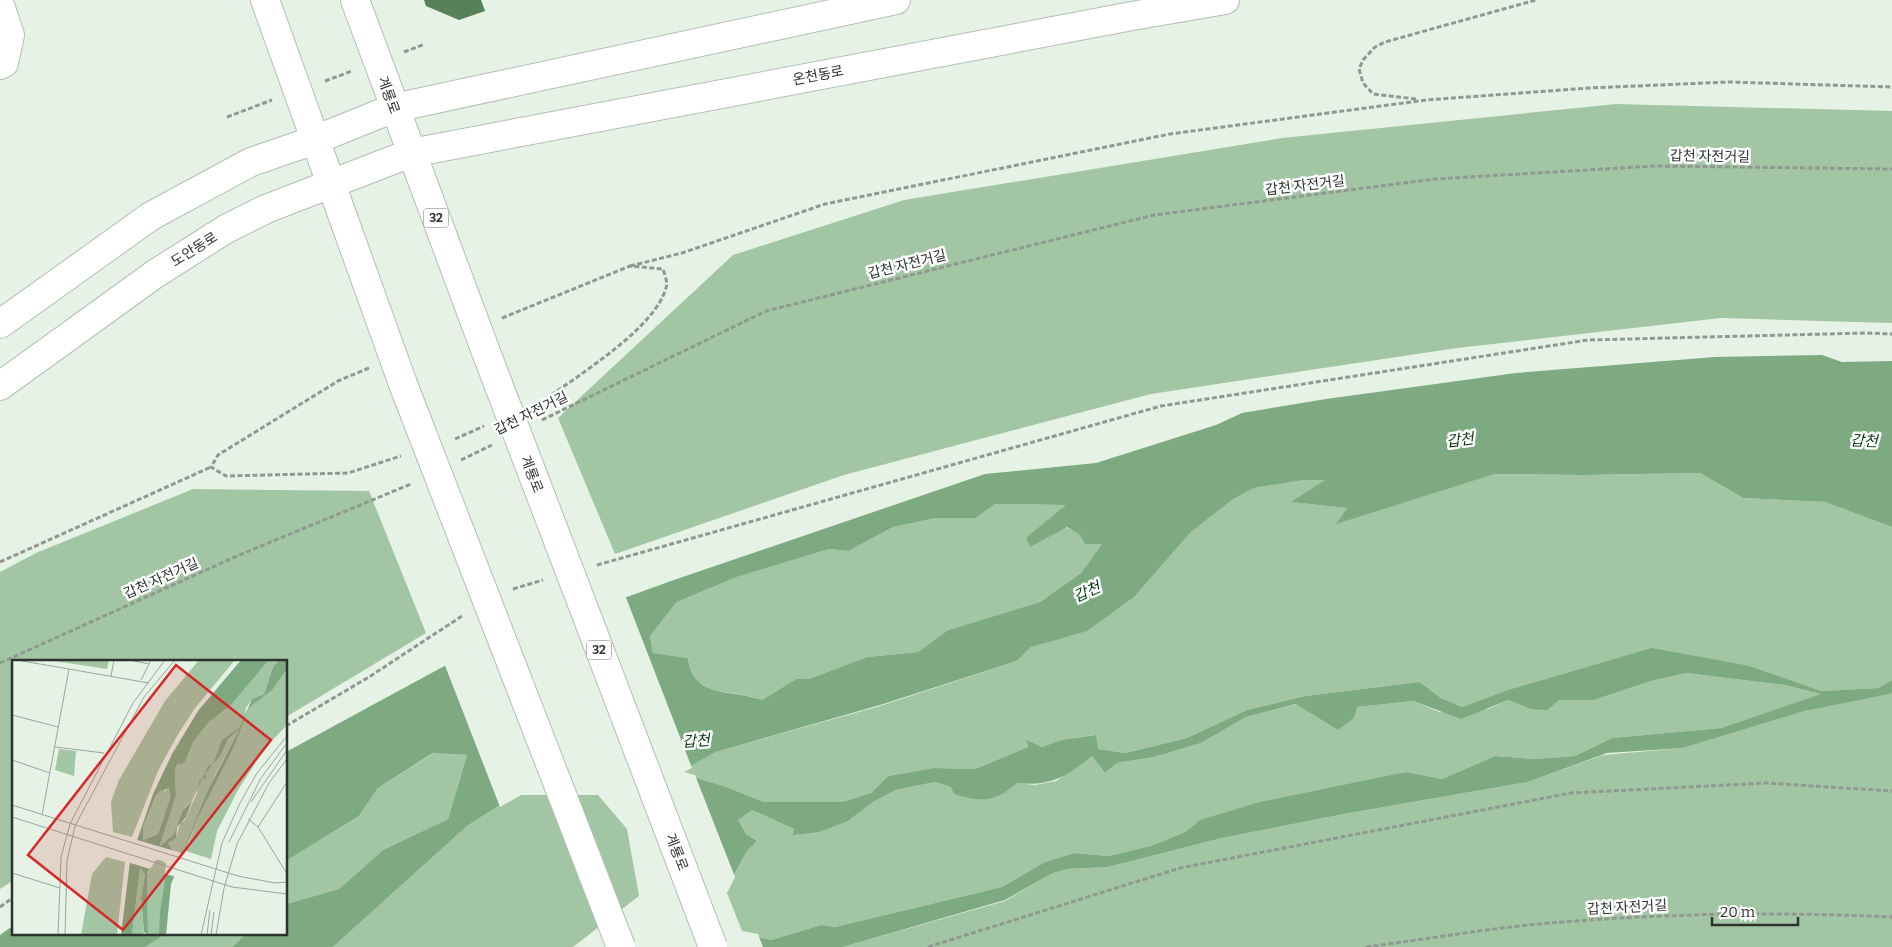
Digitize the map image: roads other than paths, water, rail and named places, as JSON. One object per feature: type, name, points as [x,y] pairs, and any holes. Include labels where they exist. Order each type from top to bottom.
[{"type":"main road","points":[[265,0],[393,359],[621,947]]},
{"type":"main road","name":"계룡로","points":[[355,0],[481,340],[713,947]]},
{"type":"main road","points":[[0,324],[151,216],[251,162],[315,140],[394,108],[896,0]]},
{"type":"main road","name":"온천동로","points":[[411,153],[1225,0]]},
{"type":"main road","points":[[0,5],[10,35],[4,63],[0,66]]},
{"type":"main road","name":"도안동로","points":[[0,386],[155,274],[226,229],[266,209],[411,153]]},
{"type":"water","name":"갑천","points":[[1822,355],[1842,362],[1892,361],[1892,527],[1825,502],[1743,498],[1700,473],[1495,474],[1336,524],[1347,508],[1291,502],[1325,480],[1304,480],[1254,488],[1232,500],[1191,532],[1135,596],[1087,631],[1031,647],[1017,661],[880,705],[716,752],[678,773],[724,786],[764,802],[842,802],[871,793],[888,776],[934,768],[975,769],[1028,747],[1026,740],[1042,747],[1061,740],[1096,735],[1098,749],[1125,753],[1187,738],[1247,710],[1305,696],[1420,682],[1441,698],[1462,707],[1505,691],[1652,648],[1750,666],[1822,691],[1878,688],[1892,680],[1892,692],[1805,711],[1683,748],[1607,753],[1528,782],[1344,814],[1222,838],[1108,867],[1068,869],[1053,873],[1005,900],[843,947],[575,947],[642,897],[629,828],[600,792],[520,792],[467,826],[333,947],[232,947],[246,934],[288,934],[288,903],[339,889],[383,850],[448,819],[467,755],[433,753],[378,788],[359,816],[288,860],[288,751],[461,657],[671,581],[985,474],[1096,463],[1216,425],[1242,413],[1326,399],[1516,373],[1715,357]],"holes":[[[995,504],[1066,505],[1026,538],[1030,547],[1067,527],[1080,535],[1085,544],[1102,544],[1081,573],[1040,602],[948,630],[918,652],[867,657],[809,679],[796,679],[762,700],[726,693],[705,686],[697,680],[691,671],[688,658],[653,653],[650,636],[677,602],[737,577],[829,549],[849,551],[893,527],[936,518],[976,518]],[[1686,673],[1785,685],[1820,694],[1721,728],[1612,738],[1575,756],[1535,759],[1495,756],[1442,779],[1406,772],[1260,802],[1200,820],[1185,832],[1151,846],[1108,856],[1074,853],[1045,862],[1002,887],[835,927],[821,925],[771,940],[740,933],[724,893],[747,851],[757,841],[746,834],[738,820],[752,810],[794,829],[792,835],[819,832],[848,821],[873,802],[896,790],[935,782],[951,787],[954,794],[987,799],[1009,790],[1017,783],[1040,783],[1058,779],[1092,756],[1105,773],[1117,763],[1154,757],[1201,743],[1246,717],[1296,704],[1338,730],[1354,718],[1357,707],[1413,701],[1461,719],[1508,700],[1530,709],[1547,710],[1559,700],[1594,700],[1651,681]]]},
{"type":"water","points":[[12,926],[12,934],[165,934],[145,947],[0,947],[0,935]]}]
